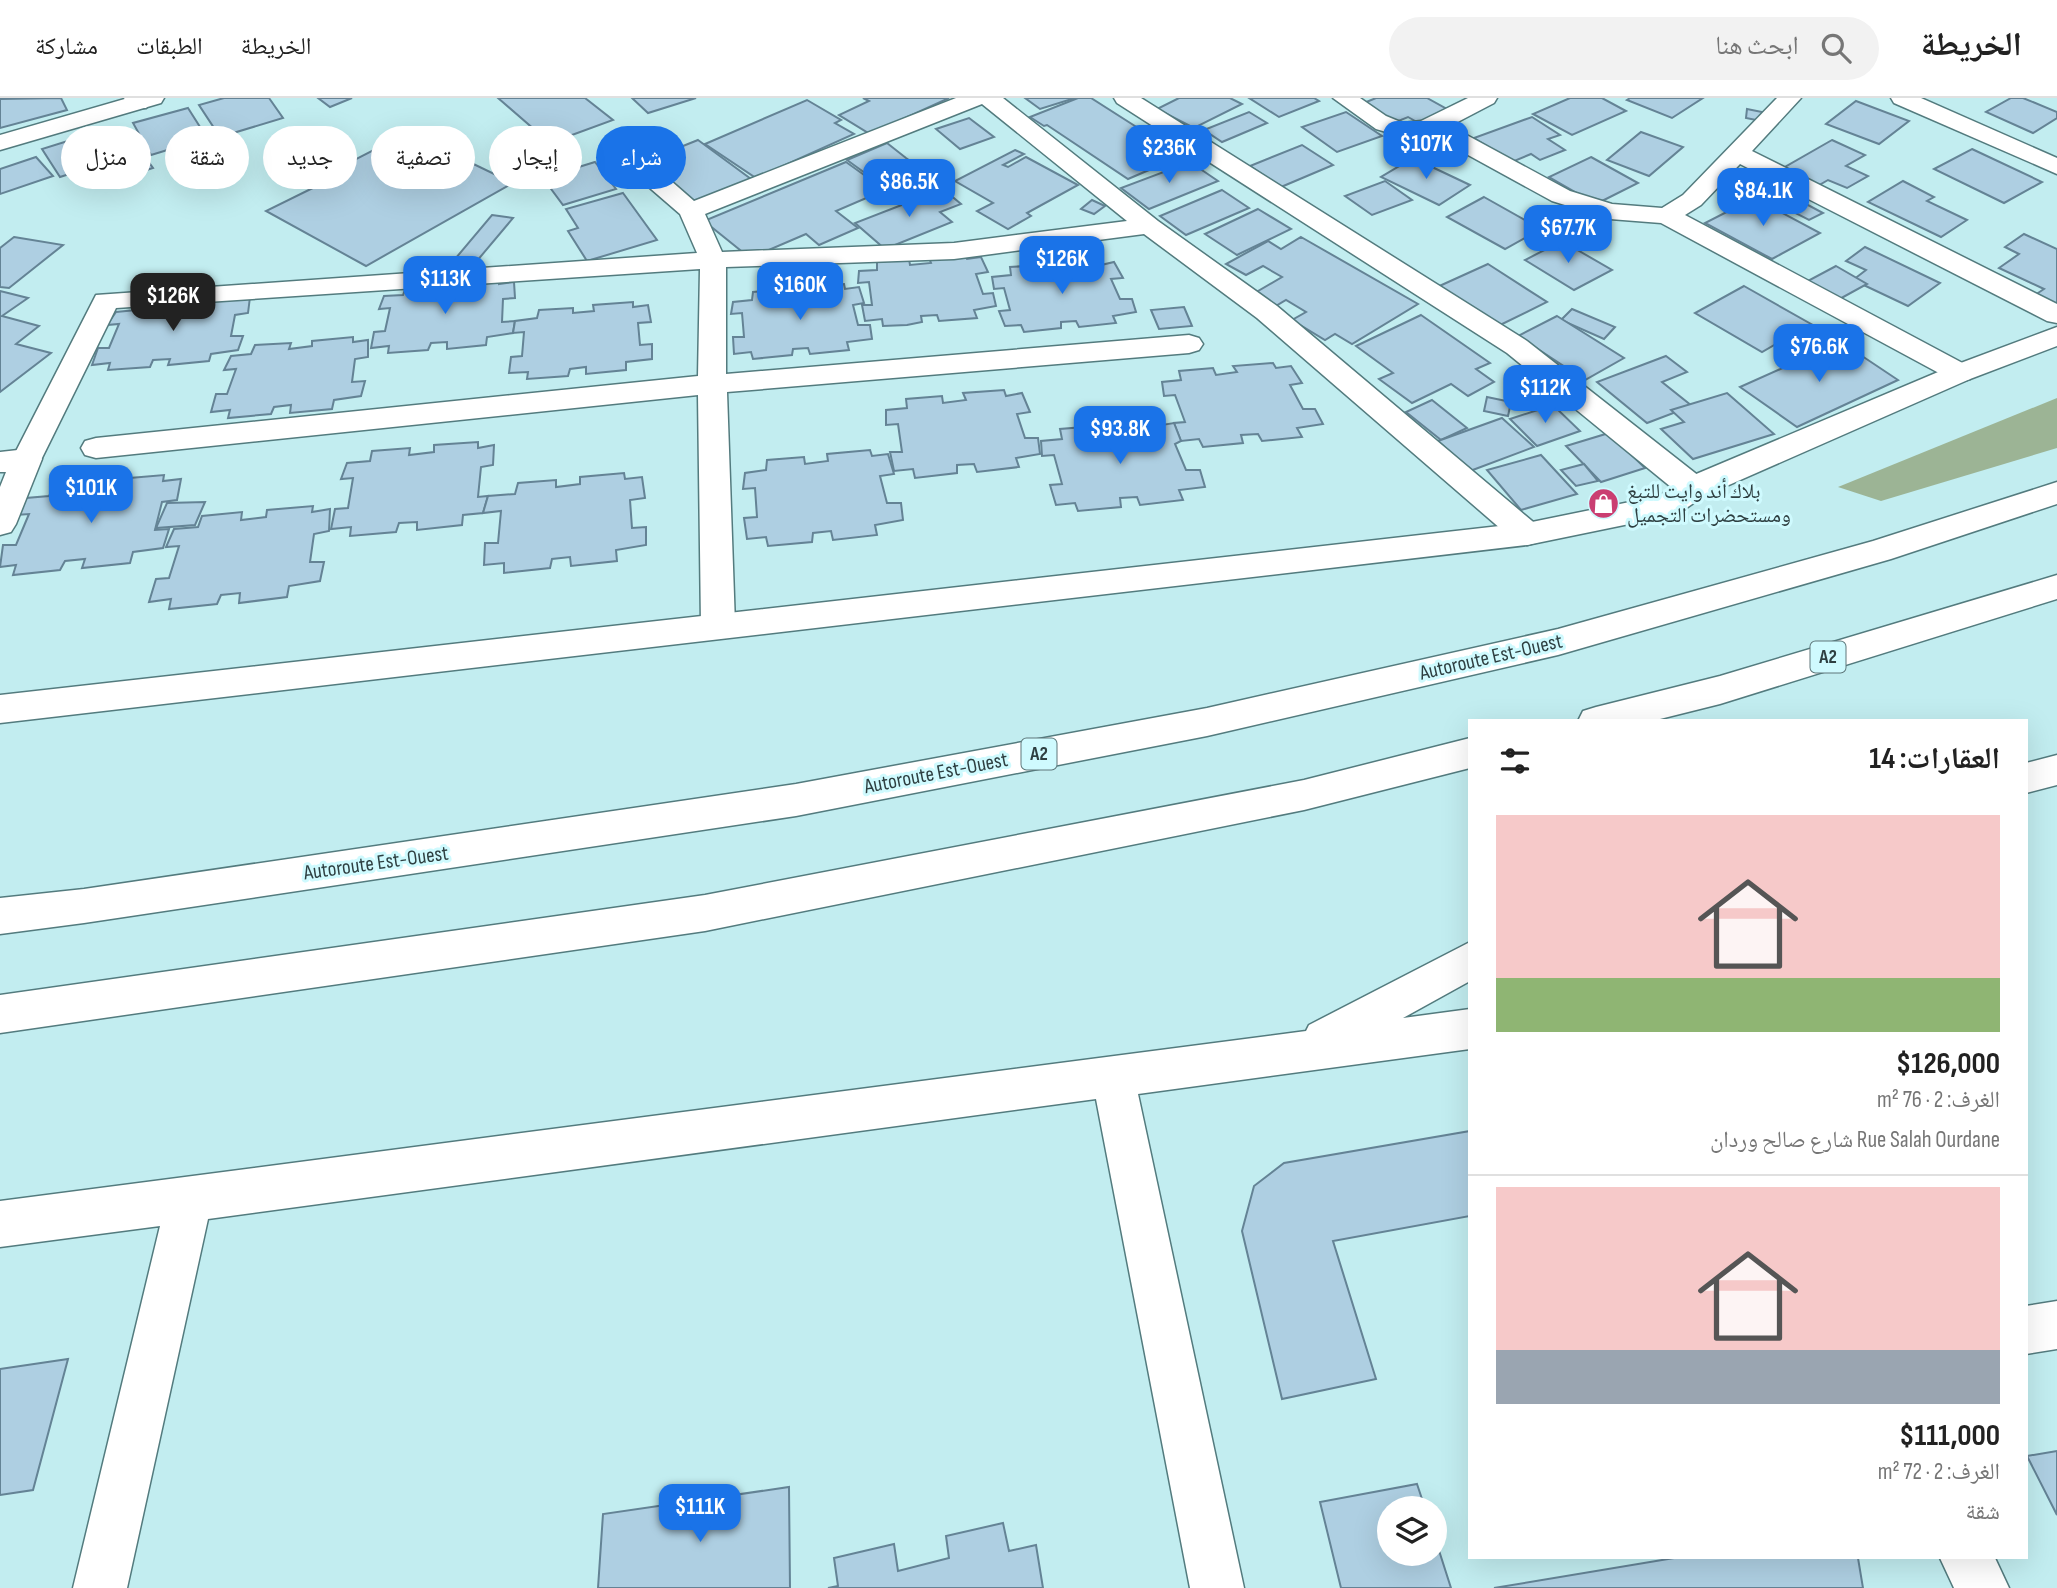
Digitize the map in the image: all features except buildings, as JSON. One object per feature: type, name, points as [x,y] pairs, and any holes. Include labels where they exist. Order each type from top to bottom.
[{"type":"main road","points":[[691,211],[976,98]]},
{"type":"main road","points":[[989,98],[1149,226],[1267,312],[1527,534]]},
{"type":"main road","points":[[1125,98],[1517,347],[1693,488]]},
{"type":"main road","points":[[1344,98],[1388,126],[1404,131],[1432,126],[1486,98]]},
{"type":"main road","points":[[1667,216],[1692,200],[1790,98]]},
{"type":"main road","points":[[1902,98],[2057,167]]},
{"type":"main road","points":[[0,143],[142,100]]},
{"type":"main road","points":[[1432,126],[1561,196],[1610,211],[1667,216],[1960,373]]},
{"type":"main road","points":[[1739,154],[2057,315]]},
{"type":"main road","points":[[666,189],[691,211],[713,260],[712,384],[718,625]]},
{"type":"main road","points":[[0,524],[13,461],[106,301],[713,260],[954,251],[1149,226]]},
{"type":"main road","points":[[0,709],[1527,534],[1668,505],[1693,488],[1960,373],[2057,336]]},
{"type":"main road","points":[[96,448],[712,384],[1189,344]]},
{"type":"main road","name":"Autoroute Est-Ouest","points":[[0,916],[84,906],[796,800],[1207,722],[1558,642],[1880,551],[2057,492]]},
{"type":"main road","name":"A2","points":[[1604,719],[1720,690],[2057,587]]},
{"type":"main road","points":[[0,1014],[705,913],[1304,795],[1468,754]]},
{"type":"main road","points":[[2028,777],[2057,770]]},
{"type":"main road","points":[[1302,1051],[1468,961]]},
{"type":"main road","points":[[0,1224],[1468,1029]]},
{"type":"main road","points":[[1113,1076],[1217,1588]]},
{"type":"main road","points":[[100,1588],[189,1200]]},
{"type":"main road","points":[[2028,1330],[2057,1325]]},
{"type":"main road","points":[[1968,1559],[1982,1588]]},
{"type":"green space","points":[[2057,398],[2057,448],[1881,501],[1838,487]]},
{"type":"place","name":"بلاك أند وايت للتبغ ومستحضرات التجميل","points":[[1604,503]]}]
